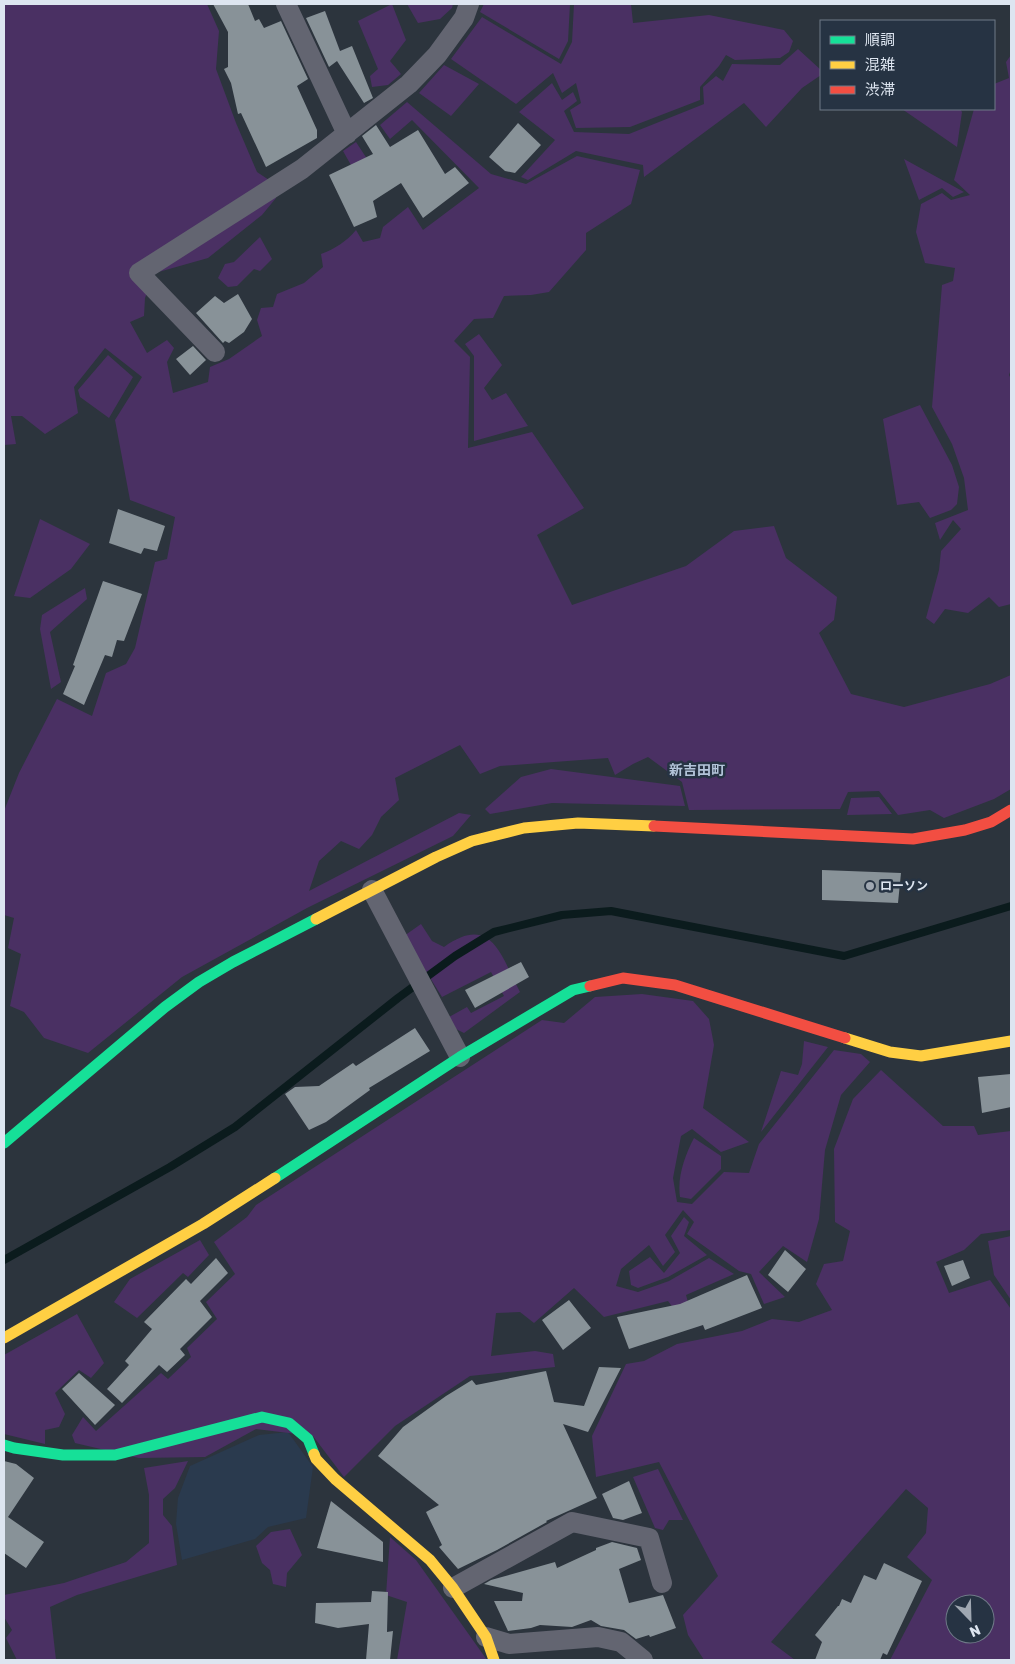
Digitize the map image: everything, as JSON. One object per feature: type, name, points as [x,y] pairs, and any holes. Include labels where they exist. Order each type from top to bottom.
[{"type":"street","points":[[286,4],[347,134]]},
{"type":"street","points":[[215,352],[139,274],[302,169],[409,84],[437,55],[464,18],[469,4]]},
{"type":"street","points":[[4,1143],[165,1007],[199,982],[233,962],[372,890],[472,841],[524,828],[578,823],[913,839],[965,830],[991,822],[1011,810]]},
{"type":"street","points":[[372,890],[460,1057]]},
{"type":"street","points":[[4,1338],[204,1224],[460,1057],[573,990],[623,978],[675,985],[890,1052],[921,1056],[1011,1041]]},
{"type":"street","points":[[4,1445],[63,1455],[115,1455],[262,1417],[289,1423],[308,1439],[316,1459],[335,1479],[430,1560],[453,1588],[486,1637],[494,1660]]},
{"type":"street","points":[[453,1588],[572,1522],[649,1538],[662,1583]]},
{"type":"street","points":[[486,1637],[509,1644],[598,1637],[621,1642],[643,1660]]},
{"type":"shaded area","points":[[4,4],[207,4],[219,31],[216,69],[257,172],[269,180],[276,198],[262,215],[208,258],[155,273],[145,298],[144,316],[130,322],[147,353],[167,340],[174,348],[167,362],[173,393],[208,382],[210,367],[229,359],[262,336],[257,320],[261,308],[273,307],[277,294],[304,283],[323,267],[321,254],[349,238],[356,230],[363,242],[380,238],[383,227],[408,207],[423,230],[479,188],[412,120],[390,139],[380,125],[407,102],[491,174],[526,184],[577,156],[640,170],[631,204],[586,233],[586,250],[549,292],[504,296],[493,318],[474,319],[454,341],[470,357],[468,448],[532,432],[584,508],[537,535],[572,605],[686,566],[734,531],[774,526],[786,558],[837,597],[834,620],[819,633],[851,694],[904,707],[990,684],[1011,675],[1011,789],[994,799],[944,818],[930,810],[898,815],[879,791],[848,792],[840,809],[689,810],[682,782],[648,757],[615,775],[608,758],[500,766],[480,774],[460,745],[395,778],[399,800],[381,817],[372,835],[359,849],[341,841],[319,861],[309,891],[459,813],[471,815],[453,836],[307,908],[182,977],[88,1053],[44,1038],[24,1012],[10,1006],[21,954],[8,948],[14,918],[4,915],[4,811],[19,773],[57,699],[92,716],[106,673],[126,664],[135,648],[155,562],[167,559],[175,517],[130,500],[115,420],[142,377],[105,348],[74,387],[78,413],[45,434],[22,416],[11,416],[16,444],[4,445]]},
{"type":"shaded area","points":[[392,4],[406,40],[390,61],[401,74],[388,85],[372,87],[370,76],[378,69],[358,21]]},
{"type":"shaded area","points":[[407,4],[453,4],[452,8],[440,19],[418,23]]},
{"type":"shaded area","points":[[484,4],[570,4],[568,41],[559,59],[480,12]]},
{"type":"shaded area","points":[[574,4],[631,4],[633,23],[709,15],[784,30],[793,41],[789,52],[780,58],[735,60],[726,55],[719,66],[700,87],[700,100],[630,127],[576,128],[570,110],[581,103],[576,83],[562,93],[553,73],[516,104],[451,59],[482,17],[561,64],[572,42]]},
{"type":"shaded area","points":[[798,49],[820,69],[820,76],[802,88],[766,127],[744,103],[644,177],[643,165],[576,151],[528,180],[521,177],[555,140],[519,112],[552,83],[562,100],[573,92],[577,101],[564,111],[574,132],[629,134],[704,104],[703,87],[716,76],[723,81],[732,64],[780,65]]},
{"type":"shaded area","points":[[1011,55],[1011,369],[1009,375],[1011,379],[1011,604],[999,607],[989,597],[968,613],[945,609],[934,624],[926,618],[939,570],[941,551],[961,529],[953,520],[940,540],[935,523],[968,510],[964,478],[952,444],[932,407],[942,285],[953,281],[955,268],[925,263],[916,232],[921,204],[942,193],[951,200],[970,195],[954,180],[974,110],[995,110],[995,84],[1009,78],[1006,62]]},
{"type":"shaded area","points":[[444,65],[479,84],[451,116],[419,93]]},
{"type":"shaded area","points":[[903,110],[961,110],[962,112],[957,147]]},
{"type":"shaded area","points":[[356,142],[375,171],[360,181],[343,151]]},
{"type":"shaded area","points":[[904,159],[964,192],[953,197],[942,188],[919,200]]},
{"type":"shaded area","points":[[260,237],[272,259],[260,271],[254,269],[237,286],[228,287],[218,278],[225,264],[234,262]]},
{"type":"shaded area","points":[[479,334],[502,365],[484,388],[492,400],[506,393],[528,426],[474,441],[474,356],[465,344]]},
{"type":"shaded area","points":[[108,355],[133,377],[109,418],[80,397],[78,390]]},
{"type":"shaded area","points":[[920,405],[952,465],[959,487],[957,504],[951,510],[930,518],[919,502],[897,505],[883,419]]},
{"type":"shaded area","points":[[40,519],[90,544],[71,569],[30,598],[14,596]]},
{"type":"shaded area","points":[[85,588],[87,599],[50,632],[61,682],[51,689],[40,629],[42,615]]},
{"type":"shaded area","points":[[551,769],[680,786],[685,806],[552,803],[490,814],[485,809],[521,777]]},
{"type":"shaded area","points":[[879,797],[892,814],[847,815],[851,798]]},
{"type":"shaded area","points":[[421,924],[432,941],[444,947],[460,938],[473,935],[484,937],[493,943],[507,965],[520,992],[464,1033],[456,1029],[449,1017],[467,1007],[471,1013],[504,996],[491,972],[442,997],[404,936]]},
{"type":"shaded area","points":[[642,994],[693,1001],[709,1019],[714,1045],[703,1108],[749,1142],[721,1152],[692,1129],[681,1136],[673,1178],[677,1202],[692,1204],[724,1172],[749,1173],[759,1144],[834,1050],[861,1054],[870,1062],[841,1095],[825,1150],[819,1219],[807,1262],[783,1246],[759,1272],[785,1297],[764,1304],[751,1274],[739,1271],[687,1234],[694,1222],[683,1210],[665,1235],[675,1252],[663,1266],[649,1245],[621,1269],[616,1286],[638,1292],[669,1281],[709,1258],[734,1274],[686,1295],[690,1310],[677,1313],[668,1301],[604,1317],[574,1288],[534,1323],[520,1312],[496,1313],[491,1356],[535,1351],[553,1354],[555,1367],[470,1376],[395,1426],[344,1477],[313,1436],[256,1429],[205,1457],[139,1458],[75,1443],[72,1435],[83,1417],[96,1431],[161,1373],[168,1379],[191,1357],[187,1348],[217,1319],[206,1302],[235,1274],[214,1242],[247,1217],[256,1205],[542,1020],[564,1023],[595,997]]},
{"type":"shaded area","points":[[804,1041],[828,1047],[761,1132],[781,1071],[798,1075],[802,1064]]},
{"type":"shaded area","points":[[881,1070],[943,1126],[974,1126],[978,1135],[1011,1131],[1011,1230],[981,1234],[964,1250],[936,1262],[949,1293],[990,1280],[1011,1309],[1011,1660],[890,1660],[932,1580],[907,1557],[926,1533],[928,1508],[906,1489],[771,1642],[795,1660],[704,1660],[688,1635],[683,1615],[718,1576],[659,1462],[596,1477],[592,1436],[626,1364],[644,1361],[677,1344],[742,1331],[772,1319],[799,1322],[832,1310],[816,1284],[824,1264],[843,1261],[850,1231],[835,1222],[834,1149],[853,1099]]},
{"type":"shaded area","points":[[694,1138],[721,1156],[721,1169],[691,1199],[680,1197],[679,1189],[685,1159]]},
{"type":"shaded area","points":[[684,1217],[689,1222],[684,1236],[707,1255],[668,1277],[638,1288],[631,1285],[629,1271],[650,1257],[664,1273],[680,1253],[671,1236]]},
{"type":"shaded area","points":[[1011,1236],[1011,1300],[994,1275],[988,1241]]},
{"type":"shaded area","points":[[200,1240],[209,1255],[188,1277],[183,1273],[137,1318],[114,1302],[130,1279]]},
{"type":"shaded area","points":[[77,1314],[104,1363],[91,1378],[79,1370],[55,1393],[65,1414],[59,1427],[45,1430],[45,1444],[4,1434],[4,1355]]},
{"type":"shaded area","points":[[288,1432],[313,1467],[306,1518],[268,1527],[255,1539],[182,1560],[176,1524],[178,1498],[190,1466],[259,1435]]},
{"type":"shaded area","points":[[188,1461],[175,1488],[163,1499],[163,1515],[172,1526],[177,1565],[77,1595],[50,1607],[56,1660],[17,1660],[6,1638],[12,1630],[4,1617],[4,1595],[64,1583],[126,1562],[149,1543],[149,1495],[144,1468]]},
{"type":"shaded area","points":[[658,1469],[683,1520],[669,1520],[663,1530],[655,1528],[633,1477]]},
{"type":"shaded area","points":[[290,1529],[302,1555],[287,1573],[286,1587],[273,1584],[270,1570],[262,1563],[256,1546],[271,1532]]},
{"type":"shaded area","points":[[390,1537],[416,1560],[487,1660],[397,1660],[407,1602],[386,1595]]},
{"type":"building","points":[[213,4],[248,4],[255,21],[259,19],[264,28],[281,21],[308,79],[297,86],[317,130],[317,138],[266,167],[241,113],[238,114],[231,83],[224,69],[228,67],[228,32]]},
{"type":"building","points":[[325,11],[340,51],[352,46],[373,98],[364,103],[337,61],[329,67],[306,18]]},
{"type":"building","points":[[518,123],[541,145],[515,173],[505,171],[489,157]]},
{"type":"building","points":[[376,125],[390,147],[418,130],[445,174],[455,167],[469,183],[423,218],[401,183],[373,201],[377,217],[354,227],[329,175],[373,154],[362,136]]},
{"type":"building","points":[[238,294],[252,319],[244,332],[229,343],[225,341],[223,343],[196,313],[215,296],[224,303]]},
{"type":"building","points":[[193,346],[206,360],[190,375],[176,359]]},
{"type":"building","points":[[118,509],[165,526],[157,551],[144,548],[141,554],[109,543]]},
{"type":"building","points":[[103,581],[142,594],[124,641],[117,640],[112,657],[105,655],[84,705],[63,694],[75,666],[73,665]]},
{"type":"building","points":[[822,870],[901,873],[898,903],[822,900]]},
{"type":"building","points":[[521,962],[529,977],[475,1008],[465,990]]},
{"type":"building","points":[[415,1028],[430,1051],[369,1088],[370,1090],[326,1122],[309,1130],[285,1094],[295,1087],[319,1086],[353,1063],[356,1066]]},
{"type":"building","points":[[1011,1074],[1011,1107],[982,1113],[978,1077]]},
{"type":"building","points":[[785,1250],[806,1269],[788,1292],[768,1275]]},
{"type":"building","points":[[216,1258],[228,1273],[200,1301],[212,1317],[180,1349],[185,1355],[167,1372],[159,1365],[122,1403],[107,1389],[129,1365],[125,1361],[152,1329],[144,1322],[186,1279],[191,1284]]},
{"type":"building","points":[[963,1260],[970,1278],[952,1286],[944,1266]]},
{"type":"building","points":[[747,1275],[762,1308],[705,1330],[703,1325],[629,1349],[617,1317],[680,1304]]},
{"type":"building","points":[[569,1300],[591,1328],[563,1350],[542,1320]]},
{"type":"building","points":[[599,1367],[621,1368],[588,1432],[563,1424],[597,1498],[546,1521],[497,1550],[458,1569],[439,1547],[442,1545],[426,1512],[439,1505],[378,1456],[403,1427],[472,1380],[476,1385],[546,1371],[554,1402],[584,1406]]},
{"type":"building","points":[[79,1373],[115,1405],[95,1425],[62,1389]]},
{"type":"building","points":[[4,1461],[16,1464],[34,1478],[8,1517],[44,1542],[26,1568],[4,1553]]},
{"type":"building","points":[[629,1481],[642,1513],[623,1520],[613,1518],[602,1494]]},
{"type":"building","points":[[331,1501],[383,1542],[383,1562],[317,1548]]},
{"type":"building","points":[[612,1542],[637,1548],[641,1560],[619,1569],[629,1603],[663,1595],[676,1628],[650,1637],[649,1635],[636,1639],[624,1630],[601,1626],[591,1620],[572,1627],[540,1625],[508,1631],[494,1601],[522,1601],[523,1593],[484,1584],[491,1580],[555,1562],[557,1568]]},
{"type":"building","points":[[884,1563],[922,1581],[887,1655],[883,1653],[880,1660],[815,1660],[822,1642],[815,1635],[839,1606],[842,1599],[851,1603],[864,1575],[876,1580]]},
{"type":"building","points":[[372,1591],[388,1592],[387,1632],[393,1631],[390,1660],[366,1660],[369,1624],[338,1628],[315,1623],[316,1603],[371,1602]]},
{"type":"waterway","points":[[4,1260],[170,1167],[235,1127],[398,998],[455,956],[494,932],[562,915],[611,911],[844,956],[1011,906]]},
{"type":"traffic: fast","points":[[4,1143],[165,1007],[199,982],[316,919]]},
{"type":"traffic: fast","points":[[275,1178],[460,1057],[573,990],[590,986]]},
{"type":"traffic: fast","points":[[4,1445],[63,1455],[115,1455],[262,1417],[289,1423],[308,1439],[314,1454]]},
{"type":"traffic: slow","points":[[316,919],[436,857],[472,841],[524,828],[578,823],[654,826]]},
{"type":"traffic: slow","points":[[845,1038],[890,1052],[921,1056],[1011,1041]]},
{"type":"traffic: slow","points":[[4,1338],[203,1224],[275,1178]]},
{"type":"traffic: slow","points":[[314,1454],[316,1459],[335,1479],[430,1560],[453,1588],[486,1637],[494,1660]]},
{"type":"traffic: jam","points":[[654,826],[913,839],[965,830],[991,822],[1011,810]]},
{"type":"traffic: jam","points":[[590,986],[623,978],[675,985],[845,1038]]},
{"type":"place","name":"ローソン","points":[[870,886]]},
{"type":"district","name":"新吉田町","points":[[697,770]]}]
